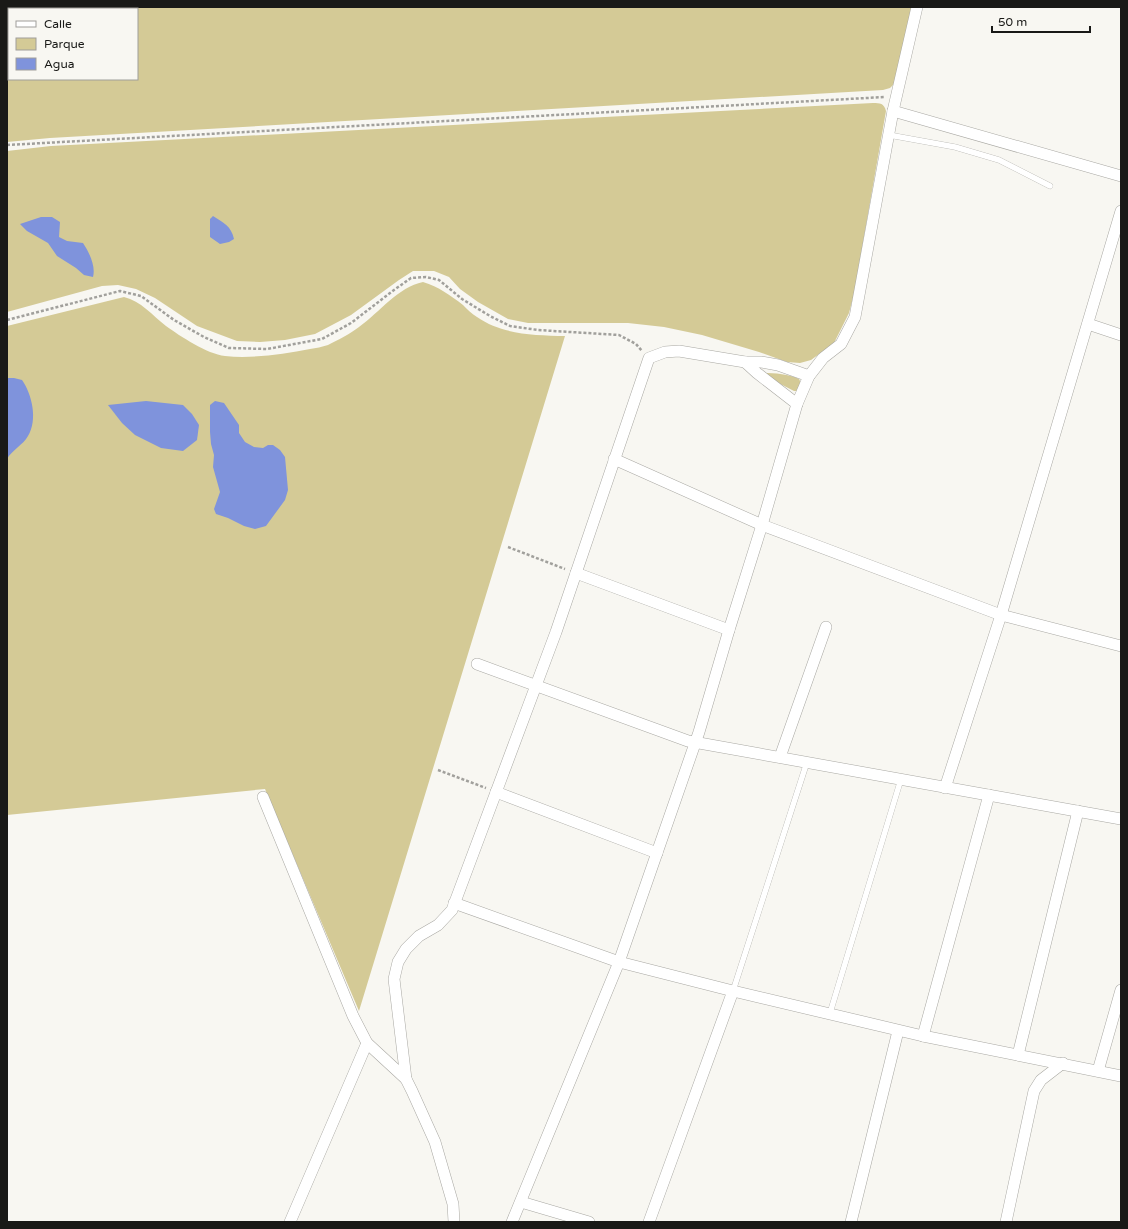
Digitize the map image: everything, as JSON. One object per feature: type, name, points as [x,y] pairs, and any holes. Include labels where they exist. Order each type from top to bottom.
[{"type":"street","points":[[512,1222],[619,962],[696,742],[728,630],[762,525],[797,404],[809,376],[823,358],[841,344],[855,317],[893,111],[917,7]]},
{"type":"street","points":[[893,111],[1121,176]]},
{"type":"street","points":[[945,788],[1001,615],[1121,211]]},
{"type":"street","points":[[1088,324],[1121,335]]},
{"type":"street","points":[[454,1222],[452,1204],[435,1142],[406,1079],[394,978],[398,962],[406,949],[419,936],[438,925],[452,910],[556,632],[649,358],[665,352],[679,351],[745,362],[761,362],[778,365],[809,376]]},
{"type":"street","points":[[745,362],[756,373],[797,404]]},
{"type":"street","points":[[614,459],[762,525],[1001,615],[1121,646]]},
{"type":"street","points":[[576,573],[728,630]]},
{"type":"street","points":[[780,757],[826,626]]},
{"type":"street","points":[[478,664],[688,741],[1121,819]]},
{"type":"street","points":[[496,792],[657,853]]},
{"type":"street","points":[[923,1036],[989,795]]},
{"type":"street","points":[[263,797],[352,1016],[367,1043],[406,1079]]},
{"type":"street","points":[[1018,1055],[1078,811]]},
{"type":"street","points":[[454,904],[619,962],[898,1031],[1121,1076]]},
{"type":"street","points":[[1098,1071],[1121,990]]},
{"type":"street","points":[[648,1222],[733,991]]},
{"type":"street","points":[[851,1222],[898,1031]]},
{"type":"street","points":[[290,1222],[367,1043]]},
{"type":"street","points":[[1006,1222],[1034,1091],[1041,1080],[1062,1063]]},
{"type":"street","points":[[521,1202],[589,1222]]},
{"type":"lane","points":[[889,135],[955,146],[998,160],[1050,186]]},
{"type":"lane","points":[[733,991],[807,762]]},
{"type":"lane","points":[[830,1014],[901,779]]},
{"type":"path","points":[[7,145],[896,97]]},
{"type":"path","points":[[7,320],[120,291],[141,296],[174,320],[204,337],[229,348],[267,348],[322,339],[352,323],[411,278],[426,277],[439,280],[473,306],[510,326],[538,330],[619,335],[636,344],[649,358]]},
{"type":"path","points":[[508,547],[576,573]]},
{"type":"path","points":[[438,770],[496,792]]},
{"type":"green space","points":[[912,7],[894,84],[890,88],[883,90],[50,138],[7,142],[7,18],[8,80],[138,80],[138,8],[120,8]]},
{"type":"green space","points":[[873,103],[881,104],[884,106],[886,111],[854,294],[849,313],[834,343],[811,360],[800,363],[787,362],[702,335],[664,327],[628,323],[528,323],[508,319],[478,302],[460,289],[449,277],[434,271],[413,271],[351,315],[315,334],[285,340],[260,342],[237,341],[197,326],[155,298],[136,289],[118,285],[102,286],[7,312],[7,151],[51,146]]},
{"type":"green space","points":[[423,282],[434,286],[454,298],[475,316],[497,327],[519,333],[565,336],[359,1011],[265,789],[7,815],[7,326],[124,297],[141,305],[179,335],[210,352],[218,355],[235,357],[268,356],[328,345],[355,330],[397,294]]},
{"type":"green space","points":[[763,373],[791,376],[799,379],[801,383],[797,391],[794,391],[763,375]]},
{"type":"water","points":[[213,216],[229,228],[234,239],[220,244],[210,237],[210,219]]},
{"type":"water","points":[[41,217],[52,217],[60,222],[59,237],[67,241],[83,243],[93,264],[93,277],[84,275],[57,256],[48,243],[27,231],[20,224]]},
{"type":"water","points":[[7,378],[22,380],[26,386],[31,400],[33,422],[28,436],[7,459]]},
{"type":"water","points":[[146,401],[183,405],[192,414],[199,425],[197,440],[183,451],[161,448],[135,435],[122,423],[108,405]]},
{"type":"water","points":[[215,401],[224,403],[239,425],[239,433],[245,442],[254,447],[263,448],[268,445],[273,445],[280,450],[285,457],[288,490],[285,500],[266,526],[255,529],[216,514],[214,509],[220,492],[213,467],[214,455],[210,432],[210,405]]}]
